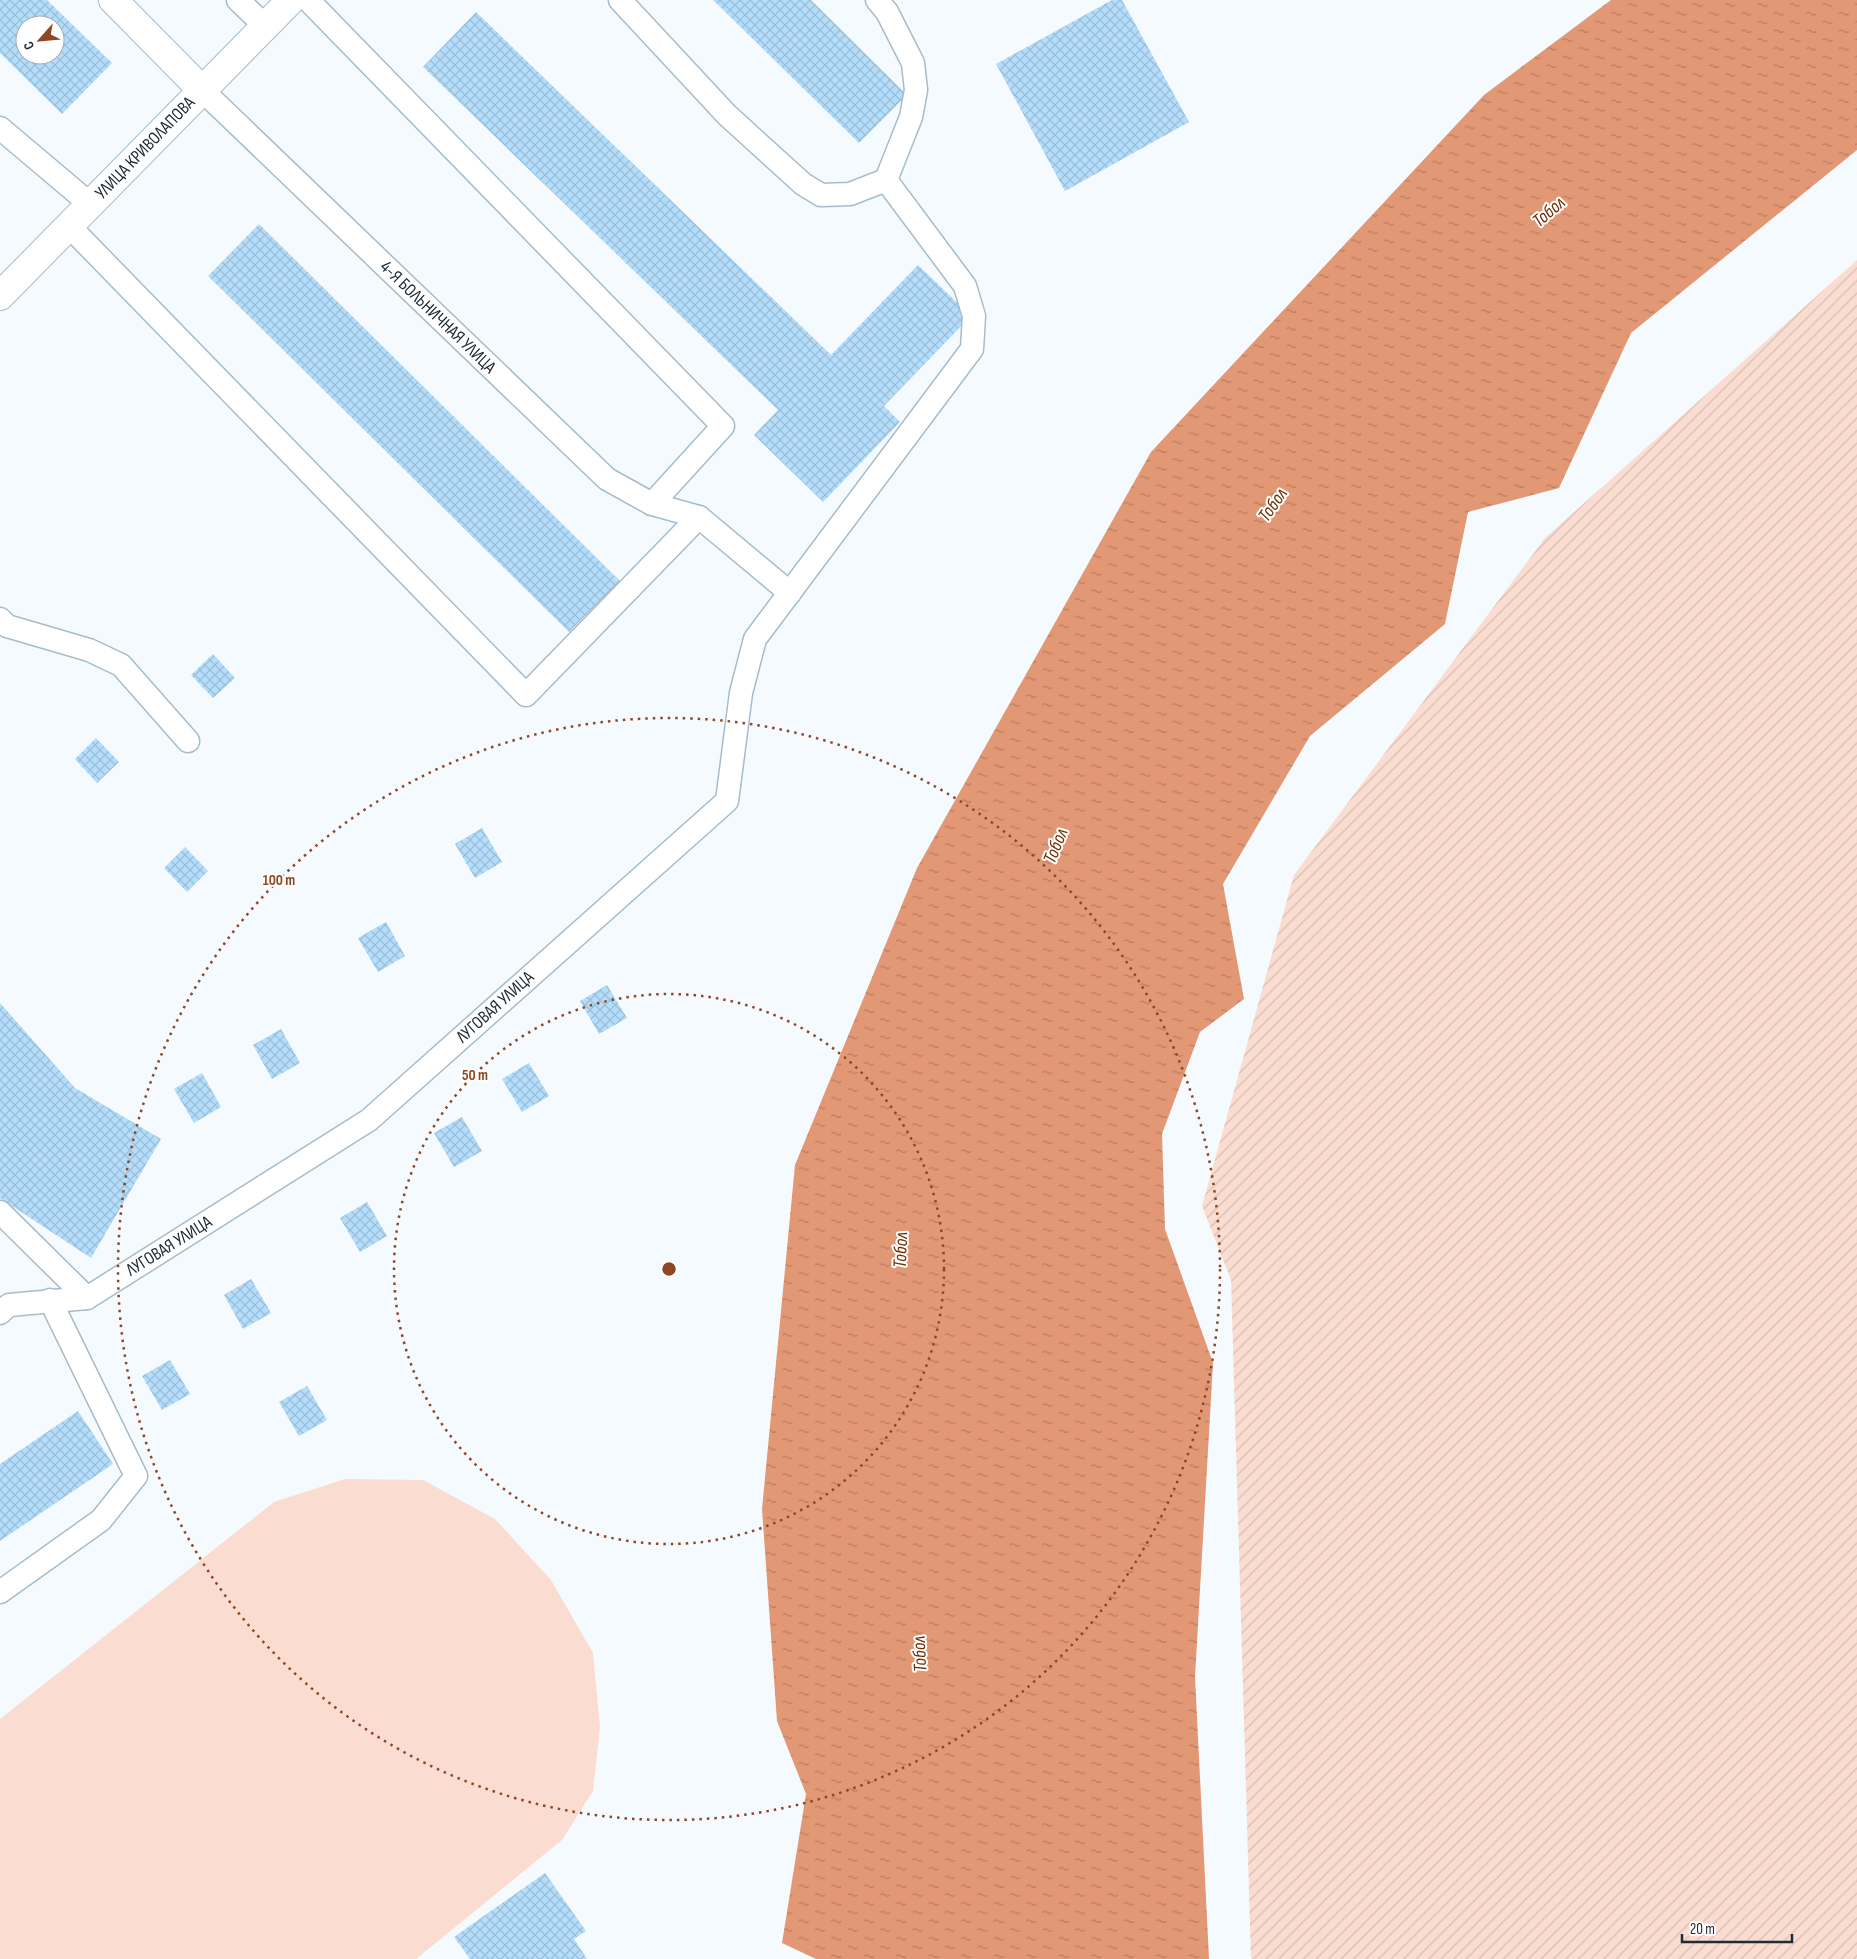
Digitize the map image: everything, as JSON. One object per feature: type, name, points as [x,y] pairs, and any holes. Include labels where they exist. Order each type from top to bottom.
[{"type":"street","name":"4-Я БОЛЬНИЧНАЯ УЛИЦА","points":[[113,0],[202,90]]},
{"type":"street","name":"УЛИЦА КРИВОЛАПОВА","points":[[0,296],[291,0]]},
{"type":"lane","points":[[238,0],[265,26]]},
{"type":"lane","points":[[308,0],[723,426],[652,504]]},
{"type":"lane","points":[[620,0],[727,115],[803,184],[821,195],[850,194],[886,180],[911,117],[916,90],[913,63],[887,12],[877,0]]},
{"type":"lane","name":"4-Я БОЛЬНИЧНАЯ УЛИЦА","points":[[202,90],[607,479],[652,504],[699,517],[790,593]]},
{"type":"lane","points":[[0,128],[90,204]]},
{"type":"lane","name":"ЛУГОВАЯ УЛИЦА","points":[[0,1313],[8,1305],[87,1298],[369,1120],[727,801],[741,693],[755,640],[972,349],[974,316],[965,286],[886,180]]},
{"type":"lane","points":[[69,226],[526,695],[699,517]]},
{"type":"lane","points":[[0,619],[7,626],[90,650],[121,665],[188,741]]},
{"type":"lane","points":[[0,1212],[87,1298]]},
{"type":"lane","points":[[0,1592],[101,1520],[136,1476],[50,1300]]},
{"type":"shaded area","points":[[1857,260],[1857,1959],[1251,1959],[1231,1280],[1202,1206],[1294,875],[1545,538]]},
{"type":"shaded area","points":[[345,1479],[423,1480],[495,1519],[551,1580],[593,1653],[600,1727],[593,1791],[562,1840],[416,1959],[0,1959],[0,1719],[274,1502]]},
{"type":"water","name":"Тобол","points":[[1611,0],[1857,0],[1857,150],[1631,333],[1559,488],[1468,512],[1445,624],[1310,736],[1223,884],[1244,999],[1200,1032],[1162,1134],[1165,1229],[1213,1363],[1195,1677],[1209,1959],[816,1959],[782,1943],[806,1794],[777,1721],[762,1509],[795,1165],[917,868],[1151,452],[1484,95]]},
{"type":"building","points":[[0,0],[47,0],[62,15],[15,15],[15,65],[65,65],[65,17],[112,63],[62,114],[0,53]]},
{"type":"building","points":[[713,0],[811,0],[907,95],[859,143]]},
{"type":"building","points":[[1112,0],[1122,0],[1189,122],[1065,191],[996,64]]},
{"type":"building","points":[[476,12],[831,355],[918,265],[971,316],[884,406],[900,422],[823,502],[754,435],[778,410],[423,67]]},
{"type":"building","points":[[259,224],[620,581],[569,632],[208,276]]},
{"type":"building","points":[[213,654],[235,678],[213,698],[191,675]]},
{"type":"building","points":[[96,738],[119,762],[97,783],[75,759]]},
{"type":"building","points":[[482,828],[502,862],[475,878],[455,844]]},
{"type":"building","points":[[185,847],[208,871],[187,892],[164,868]]},
{"type":"building","points":[[386,922],[405,956],[378,972],[358,938]]},
{"type":"building","points":[[607,985],[627,1018],[599,1034],[580,1001]]},
{"type":"building","points":[[0,1003],[75,1088],[161,1139],[91,1258],[0,1198]]},
{"type":"building","points":[[281,1029],[300,1063],[272,1079],[253,1045]]},
{"type":"building","points":[[529,1063],[549,1096],[522,1112],[502,1079]]},
{"type":"building","points":[[202,1073],[221,1107],[194,1123],[174,1089]]},
{"type":"building","points":[[462,1117],[482,1151],[454,1167],[434,1133]]},
{"type":"building","points":[[367,1202],[387,1236],[360,1252],[340,1218]]},
{"type":"building","points":[[251,1279],[271,1313],[243,1329],[224,1295]]},
{"type":"building","points":[[170,1360],[190,1394],[162,1410],[142,1376]]},
{"type":"building","points":[[307,1386],[327,1420],[299,1436],[279,1402]]},
{"type":"building","points":[[78,1411],[113,1464],[0,1541],[0,1464]]},
{"type":"building","points":[[545,1873],[586,1931],[574,1939],[587,1959],[470,1959],[454,1937]]}]
